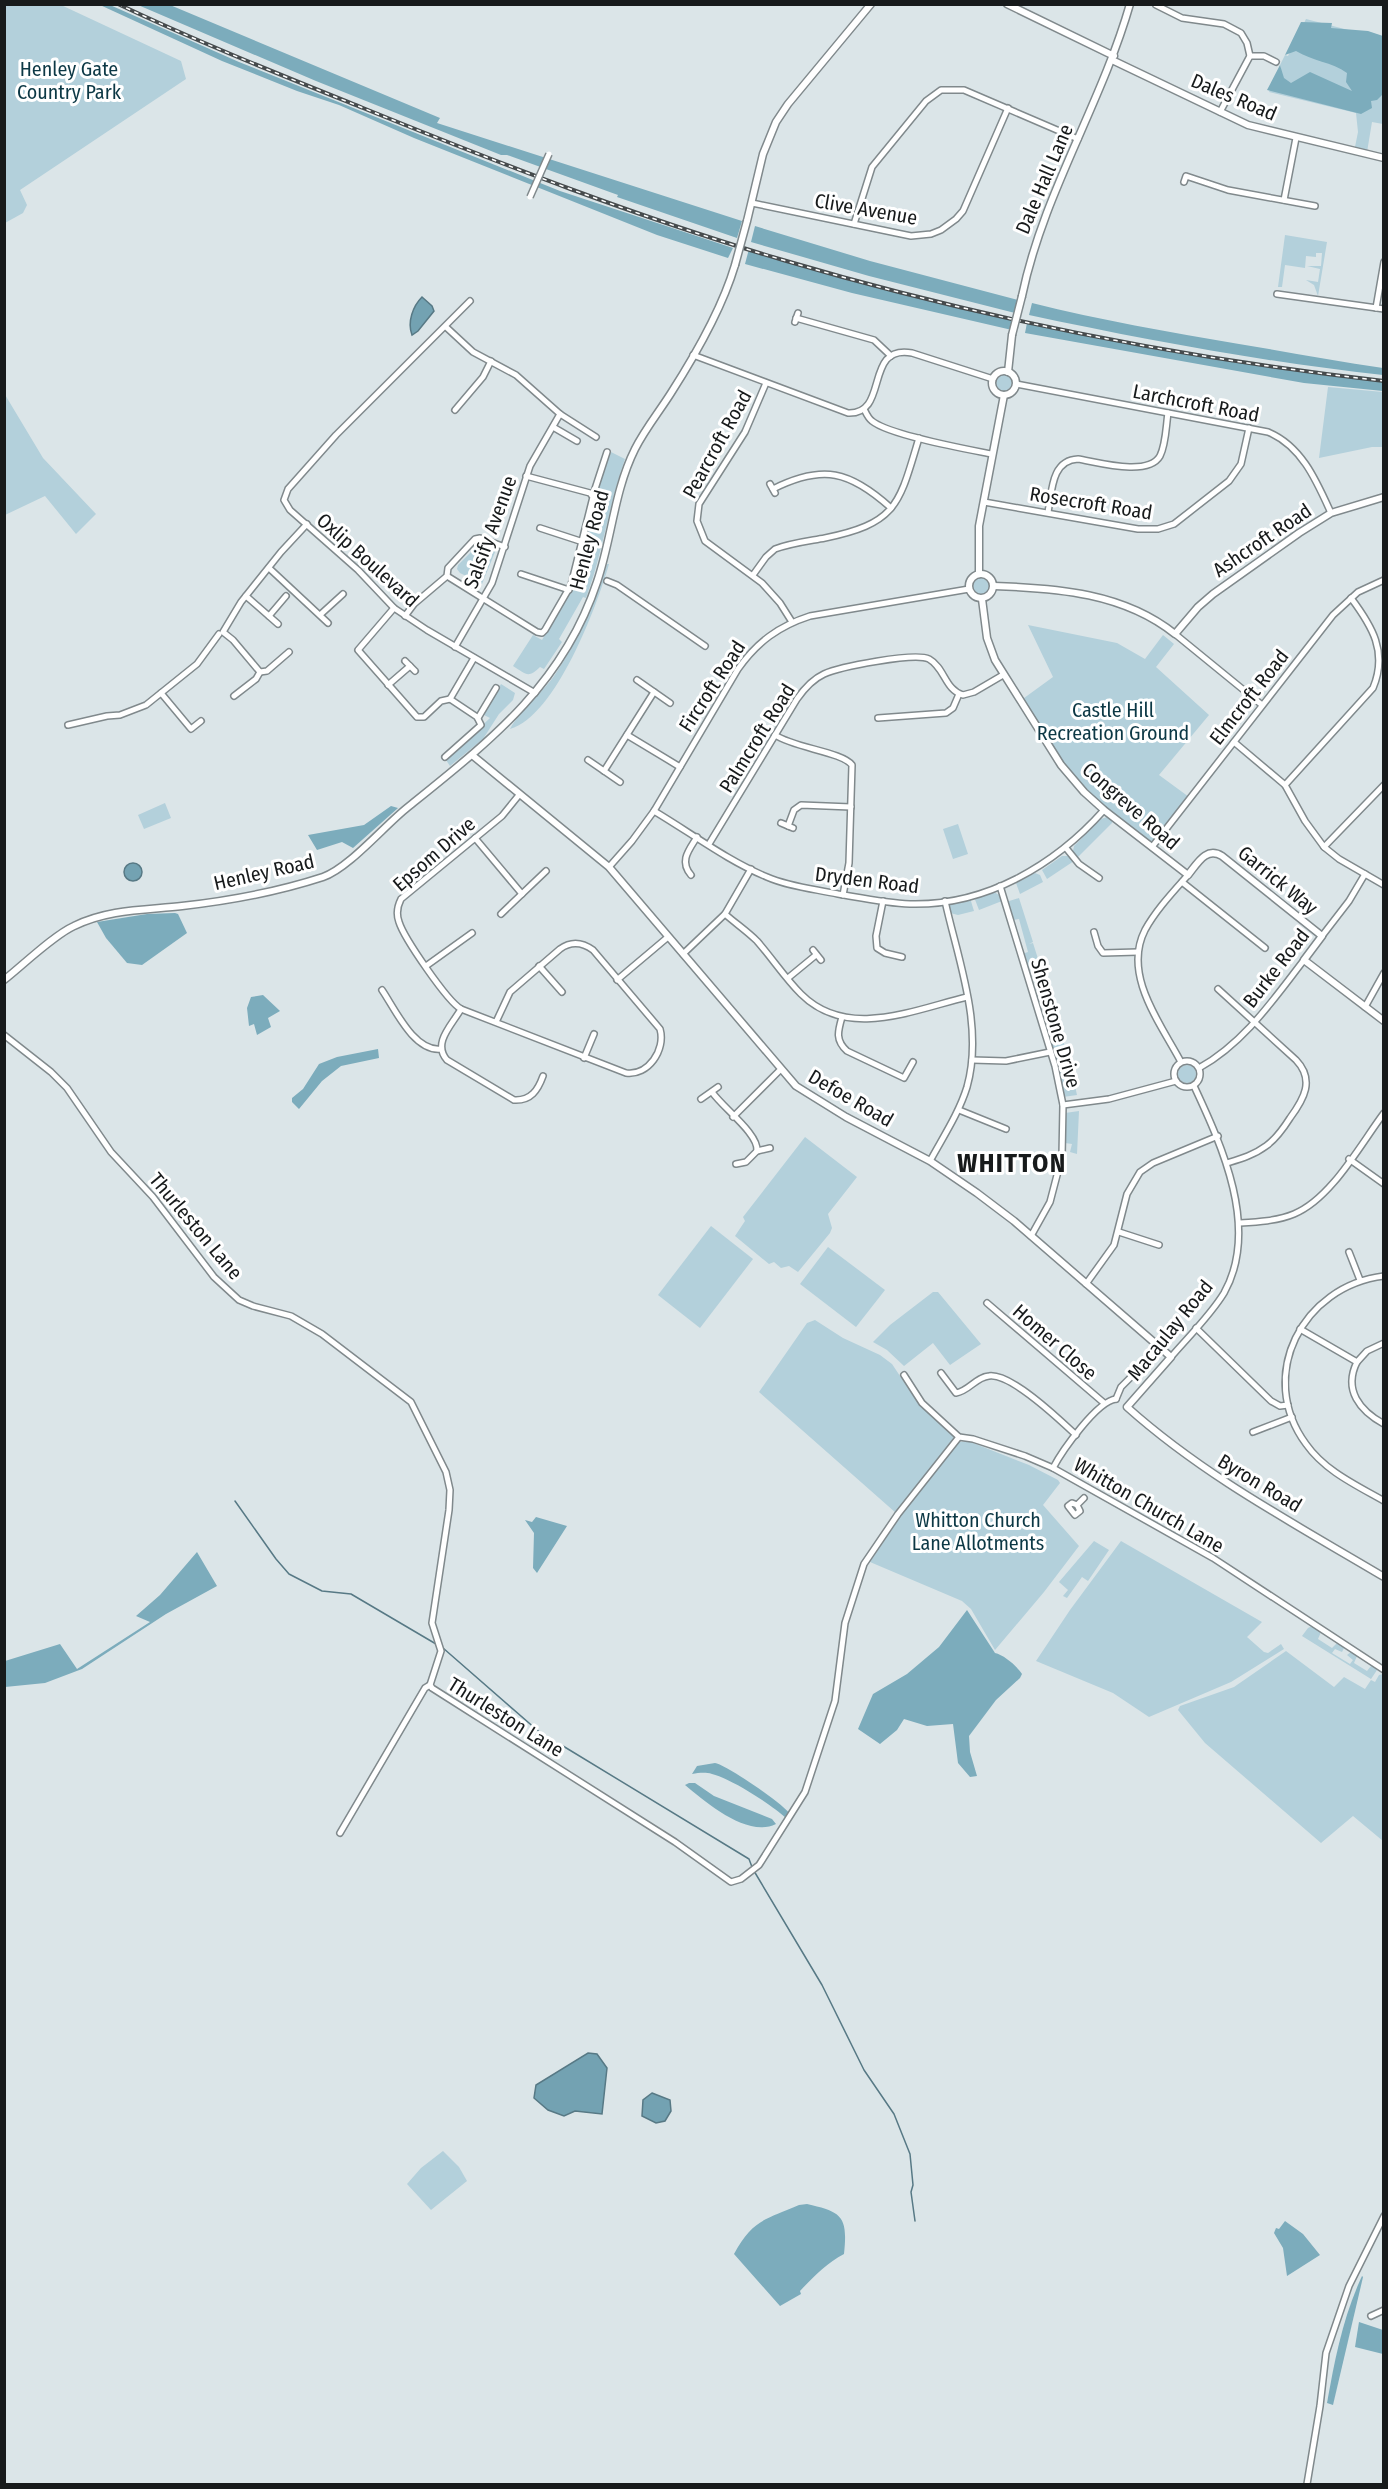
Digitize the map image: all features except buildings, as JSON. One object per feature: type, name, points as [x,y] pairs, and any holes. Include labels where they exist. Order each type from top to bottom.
[{"type":"street","name":"Henley Road","points":[[4,980],[72,926],[108,913],[186,906],[278,889],[330,874],[503,728],[535,693],[566,649],[588,608],[606,554],[622,480],[632,456],[693,355],[720,303],[735,264],[763,154],[776,122],[788,104],[871,4]]},
{"type":"street","name":"Dales Road","points":[[1006,4],[1248,125],[1383,158]]},
{"type":"street","name":"Dale Hall Lane","points":[[1008,372],[1012,335],[1036,239],[1113,58],[1130,4]]},
{"type":"street","points":[[1156,6],[1182,18],[1214,21],[1241,33],[1247,43],[1250,56],[1220,112]]},
{"type":"street","points":[[1250,56],[1264,56],[1275,62]]},
{"type":"street","points":[[854,224],[872,167],[933,95],[948,89],[964,90],[1078,139]]},
{"type":"street","name":"Clive Avenue","points":[[752,203],[910,236],[931,234],[949,225],[963,211],[1008,108]]},
{"type":"street","points":[[1284,200],[1296,138]]},
{"type":"street","points":[[530,197],[549,154]]},
{"type":"street","points":[[1184,182],[1186,176],[1228,190],[1315,206]]},
{"type":"street","points":[[1376,308],[1383,262]]},
{"type":"street","points":[[1277,294],[1383,309]]},
{"type":"street","points":[[470,301],[446,327],[473,352],[516,375],[560,414],[596,437]]},
{"type":"street","points":[[797,318],[874,339],[891,356]]},
{"type":"street","name":"Oxlip Boulevard","points":[[446,327],[331,440],[288,489],[284,497],[290,510],[358,570],[394,608],[455,647],[535,693]]},
{"type":"street","points":[[693,355],[843,412],[855,413],[864,409],[870,402],[882,365],[891,356],[900,352],[912,353],[993,379]]},
{"type":"street","points":[[455,410],[483,377],[491,361]]},
{"type":"street","points":[[993,379],[1001,372],[1008,372],[1013,376],[1016,384],[1013,391],[1004,395]]},
{"type":"street","points":[[993,379],[994,390],[1004,395]]},
{"type":"street","name":"Pearcroft Road","points":[[766,383],[745,432],[699,504],[696,515],[698,528],[705,541],[753,575],[780,603],[792,622]]},
{"type":"street","name":"Larchcroft Road","points":[[1016,384],[1249,428],[1275,435],[1294,449],[1313,476],[1331,513]]},
{"type":"street","points":[[979,574],[978,541],[991,454],[1004,395]]},
{"type":"street","points":[[864,409],[877,424],[919,438],[991,454]]},
{"type":"street","points":[[1048,512],[1056,474],[1060,466],[1068,461],[1078,459],[1138,468],[1154,462],[1161,453],[1168,413]]},
{"type":"street","name":"Salsify Avenue","points":[[455,647],[496,574],[532,461],[560,414]]},
{"type":"street","points":[[553,427],[577,441]]},
{"type":"street","name":"Rosecroft Road","points":[[984,502],[1138,529],[1158,529],[1170,525],[1224,486],[1237,473],[1244,457],[1249,428]]},
{"type":"street","points":[[753,575],[775,549],[862,529],[881,518],[891,508],[904,487],[919,438]]},
{"type":"street","points":[[447,576],[483,600],[541,633],[545,630],[569,590],[583,542],[593,495],[607,452]]},
{"type":"street","points":[[773,488],[805,476],[822,474],[839,476],[862,485],[891,508]]},
{"type":"street","points":[[526,476],[593,495]]},
{"type":"street","name":"Ashcroft Road","points":[[1175,634],[1213,594],[1299,533],[1331,513],[1383,497]]},
{"type":"street","points":[[68,725],[120,715],[146,705],[196,664],[280,552],[307,524]]},
{"type":"street","points":[[540,528],[583,542]]},
{"type":"street","points":[[405,616],[414,604],[447,576],[448,568],[476,538],[505,547]]},
{"type":"street","points":[[268,568],[321,614],[328,623]]},
{"type":"street","points":[[521,574],[569,590]]},
{"type":"street","points":[[979,574],[989,577],[994,586],[990,595],[982,599],[975,597],[969,589],[971,579],[979,574]]},
{"type":"street","name":"Elmcroft Road","points":[[1152,847],[1333,615],[1351,598],[1383,580]]},
{"type":"street","points":[[607,581],[617,585],[705,646]]},
{"type":"street","points":[[994,586],[1041,587],[1072,592],[1140,612],[1175,634],[1262,705]]},
{"type":"street","name":"Fircroft Road","points":[[609,867],[654,811],[746,658],[766,637],[792,622],[823,613],[969,589]]},
{"type":"street","points":[[321,614],[343,594]]},
{"type":"street","points":[[246,596],[278,624]]},
{"type":"street","points":[[269,616],[286,596]]},
{"type":"street","points":[[1285,785],[1369,693],[1381,675],[1383,656],[1380,640],[1351,598]]},
{"type":"street","name":"Congreve Road","points":[[982,599],[989,646],[1003,675],[1061,765],[1084,792],[1104,810],[1188,875]]},
{"type":"street","points":[[394,608],[358,650],[418,718],[426,715],[441,701],[450,699],[478,718],[481,726],[445,757]]},
{"type":"street","points":[[221,633],[233,640],[260,672]]},
{"type":"street","points":[[260,672],[267,671],[289,652]]},
{"type":"street","name":"Palmcroft Road","points":[[709,844],[803,691],[821,676],[839,669],[922,657],[935,663],[950,687],[959,694]]},
{"type":"street","points":[[450,699],[474,658]]},
{"type":"street","points":[[405,661],[415,671]]},
{"type":"street","points":[[388,685],[410,666]]},
{"type":"street","points":[[234,696],[256,679],[260,672]]},
{"type":"street","points":[[878,718],[946,713],[953,708],[959,694],[970,694],[1003,675]]},
{"type":"street","points":[[637,680],[670,703]]},
{"type":"street","points":[[478,718],[496,688]]},
{"type":"street","points":[[604,771],[654,692]]},
{"type":"street","points":[[161,693],[191,729],[201,721]]},
{"type":"street","points":[[627,735],[680,767]]},
{"type":"street","points":[[775,735],[791,744],[847,760],[853,771],[849,863],[843,894]]},
{"type":"street","points":[[1234,742],[1285,785],[1305,821],[1324,847],[1383,885]]},
{"type":"street","name":"Defoe Road","points":[[472,755],[609,867],[796,1086],[811,1097],[930,1161],[986,1199],[1171,1357]]},
{"type":"street","points":[[588,760],[620,782]]},
{"type":"street","points":[[1324,847],[1383,785]]},
{"type":"street","name":"Epsom Drive","points":[[519,795],[502,816],[404,896],[398,904],[397,912],[401,926],[447,998],[460,1009],[584,1058],[626,1073],[636,1073],[645,1069],[660,1048],[662,1039],[660,1029],[617,980]]},
{"type":"street","points":[[787,826],[794,810],[801,805],[851,807]]},
{"type":"street","name":"Dryden Road","points":[[654,811],[751,869],[782,883],[912,904],[945,901],[1000,886],[1027,874],[1066,848],[1104,810]]},
{"type":"street","points":[[691,876],[684,860],[697,837]]},
{"type":"street","points":[[475,838],[522,894]]},
{"type":"street","points":[[1066,848],[1079,864],[1099,878]]},
{"type":"street","name":"Garrick Way","points":[[1188,875],[1203,856],[1212,852],[1222,856],[1322,936]]},
{"type":"street","points":[[683,954],[725,914],[751,869]]},
{"type":"street","points":[[501,914],[546,871]]},
{"type":"street","name":"Burke Road","points":[[1199,1068],[1231,1046],[1255,1022],[1349,901],[1365,874]]},
{"type":"street","points":[[1181,1062],[1141,985],[1138,952],[1148,925],[1188,875]]},
{"type":"street","points":[[1182,882],[1265,948]]},
{"type":"street","name":"Shenstone Drive","points":[[1000,886],[1050,1052],[1063,1105],[1062,1156],[1050,1202],[1031,1236]]},
{"type":"street","points":[[883,901],[876,936],[877,948],[885,953],[902,957]]},
{"type":"street","points":[[930,1161],[958,1110],[967,1085],[972,1060],[972,1020],[945,901]]},
{"type":"street","points":[[725,914],[752,936],[808,1001],[842,1017],[860,1020],[876,1018],[967,997]]},
{"type":"street","points":[[1094,932],[1098,946],[1103,953],[1109,955],[1138,952]]},
{"type":"street","points":[[426,966],[472,934]]},
{"type":"street","points":[[496,1022],[507,996],[567,944],[581,943],[593,950],[617,980],[668,937]]},
{"type":"street","points":[[788,978],[817,955]]},
{"type":"street","points":[[1304,960],[1383,1021]]},
{"type":"street","points":[[539,966],[562,992]]},
{"type":"street","points":[[1365,1007],[1383,973]]},
{"type":"street","points":[[1218,989],[1299,1063],[1306,1076],[1307,1088],[1299,1105],[1273,1140],[1251,1155],[1227,1163]]},
{"type":"street","points":[[380,1000],[384,992],[417,1041],[431,1049],[441,1049]]},
{"type":"street","points":[[460,1009],[443,1037],[441,1049],[447,1060],[511,1099],[528,1098],[535,1093],[543,1076]]},
{"type":"street","points":[[842,1017],[837,1035],[838,1040],[851,1054],[904,1078],[913,1062]]},
{"type":"street","points":[[584,1058],[594,1034]]},
{"type":"street","name":"Thurleston Lane","points":[[4,1035],[51,1072],[67,1088],[111,1152],[153,1197],[214,1277],[239,1299],[253,1306],[291,1316],[322,1334],[371,1370],[411,1402],[416,1409],[423,1430],[446,1472],[450,1490],[432,1623],[441,1651],[430,1685],[448,1699],[735,1882],[759,1865],[805,1792],[835,1701],[845,1623],[864,1564],[898,1514],[959,1437]]},
{"type":"street","points":[[972,1060],[1006,1061],[1050,1052]]},
{"type":"street","points":[[1191,1061],[1199,1068],[1200,1076],[1194,1086],[1186,1087],[1176,1080],[1175,1070],[1181,1062],[1191,1061]]},
{"type":"street","points":[[733,1117],[780,1070]]},
{"type":"street","points":[[1063,1105],[1120,1097],[1176,1080]]},
{"type":"street","points":[[540,1084],[548,1088]]},
{"type":"street","name":"Macaulay Road","points":[[1116,1399],[1127,1407],[1196,1328],[1223,1294],[1232,1275],[1237,1253],[1239,1223],[1227,1163],[1218,1136],[1194,1086]]},
{"type":"street","points":[[701,1099],[718,1088]]},
{"type":"street","points":[[712,1092],[733,1117],[751,1133],[758,1151]]},
{"type":"street","points":[[958,1110],[1006,1129]]},
{"type":"street","points":[[1239,1223],[1284,1218],[1300,1211],[1322,1195],[1383,1113]]},
{"type":"street","points":[[1086,1284],[1107,1258],[1119,1232],[1127,1194],[1140,1172],[1153,1163],[1218,1136]]},
{"type":"street","points":[[736,1164],[748,1165],[758,1151],[770,1148]]},
{"type":"street","points":[[1349,1160],[1383,1184]]},
{"type":"street","points":[[1119,1232],[1159,1245]]},
{"type":"street","points":[[1349,1252],[1360,1280]]},
{"type":"street","points":[[1383,1276],[1360,1280],[1324,1301],[1312,1312],[1300,1329],[1287,1365],[1286,1384],[1288,1405],[1305,1442],[1321,1461],[1383,1501]]},
{"type":"street","name":"Homer Close","points":[[987,1303],[1104,1403]]},
{"type":"street","points":[[1196,1328],[1271,1401],[1280,1406],[1288,1405]]},
{"type":"street","points":[[1300,1329],[1357,1362]]},
{"type":"street","points":[[1383,1343],[1371,1348],[1357,1362],[1352,1376],[1355,1397],[1363,1411],[1383,1424]]},
{"type":"street","name":"Macaulay Road","points":[[1104,1403],[1116,1399],[1121,1387],[1137,1371]]},
{"type":"street","points":[[941,1373],[957,1393],[982,1377],[1002,1377],[1042,1404],[1076,1435]]},
{"type":"street","name":"Whitton Church Lane","points":[[904,1376],[922,1403],[959,1437],[973,1439],[1025,1456],[1053,1468],[1213,1558],[1383,1670]]},
{"type":"street","points":[[1053,1468],[1064,1448],[1104,1403]]},
{"type":"street","name":"Byron Road","points":[[1127,1407],[1168,1442],[1216,1477],[1383,1577]]},
{"type":"street","points":[[1253,1432],[1292,1417]]},
{"type":"street","points":[[1077,1505],[1084,1498]]},
{"type":"street","points":[[340,1833],[425,1688],[430,1685]]},
{"type":"street","points":[[1307,2484],[1322,2397],[1323,2365],[1326,2353],[1349,2286],[1383,2216]]},
{"type":"street","points":[[1371,2316],[1383,2310]]},
{"type":"green space","name":"Henley Gate Country Park","points":[[5,4],[61,5],[181,61],[186,79],[20,190],[27,205],[23,213],[5,223]]},
{"type":"green space","points":[[1306,19],[1383,39],[1383,124],[1372,122],[1367,152],[1355,147],[1358,132],[1356,113],[1269,92],[1281,69],[1280,65],[1285,55],[1288,56]]},
{"type":"green space","points":[[1285,235],[1327,242],[1318,296],[1314,285],[1306,280],[1318,282],[1320,269],[1307,266],[1321,266],[1322,253],[1316,253],[1316,257],[1306,256],[1305,268],[1285,265],[1282,287],[1278,287]]},
{"type":"green space","points":[[1004,374],[1010,377],[1013,383],[1010,389],[1004,392],[998,389],[995,383],[998,377]]},
{"type":"green space","points":[[1328,387],[1383,392],[1383,447],[1372,447],[1319,458]]},
{"type":"green space","points":[[4,393],[43,458],[96,514],[76,534],[45,496],[5,515]]},
{"type":"green space","points":[[611,452],[625,459],[586,598],[583,597],[559,639],[562,642],[544,669],[540,667],[533,673],[524,673],[513,666],[533,635],[542,640],[574,582],[600,482]]},
{"type":"green space","points":[[478,545],[495,552],[482,584],[460,573],[457,569],[458,565]]},
{"type":"green space","points":[[607,564],[609,564],[603,583],[585,631],[558,682],[543,704],[527,720],[510,729],[563,663],[584,622]]},
{"type":"green space","points":[[981,577],[987,580],[990,586],[987,592],[981,595],[975,592],[972,586],[975,580]]},
{"type":"green space","name":"Castle Hill Recreation Ground","points":[[1028,625],[1117,643],[1145,659],[1163,635],[1174,644],[1156,667],[1209,715],[1159,775],[1189,797],[1152,847],[1084,792],[1020,701],[1053,677]]},
{"type":"green space","points":[[501,684],[515,693],[513,700],[499,714],[483,739],[450,766],[446,760],[490,718],[484,715]]},
{"type":"green space","points":[[165,803],[171,818],[144,829],[138,815]]},
{"type":"green space","points":[[1107,817],[1113,820],[1112,823],[1077,858],[1073,851],[1074,846],[1101,819]]},
{"type":"green space","points":[[958,824],[968,854],[953,859],[943,829]]},
{"type":"green space","points":[[1062,856],[1069,856],[1074,861],[1047,879],[1042,870]]},
{"type":"green space","points":[[1035,873],[1040,875],[1043,882],[1020,894],[1016,883]]},
{"type":"green space","points":[[994,892],[1002,901],[979,910],[974,897]]},
{"type":"green space","points":[[970,898],[974,911],[958,915],[950,913],[949,905],[952,902]]},
{"type":"green space","points":[[1019,898],[1033,942],[1029,944],[1033,943],[1046,984],[1039,986],[1034,967],[1027,968],[1022,954],[1028,952],[1019,919],[1012,920],[1006,902]]},
{"type":"green space","points":[[1050,998],[1060,1031],[1053,1033],[1045,1006],[1039,1007],[1037,1002]]},
{"type":"green space","points":[[1061,1034],[1069,1059],[1058,1064],[1049,1041]]},
{"type":"green space","points":[[1070,1064],[1077,1095],[1063,1097],[1057,1067]]},
{"type":"green space","points":[[1183,1065],[1191,1065],[1196,1070],[1194,1081],[1183,1083],[1178,1078],[1178,1070]]},
{"type":"green space","points":[[1079,1111],[1077,1154],[1070,1152],[1072,1144],[1065,1143],[1065,1113]]},
{"type":"green space","points":[[805,1137],[857,1177],[828,1214],[832,1228],[830,1233],[798,1272],[789,1266],[781,1268],[774,1262],[769,1264],[735,1236],[745,1221],[743,1217]]},
{"type":"green space","points":[[711,1226],[753,1259],[700,1328],[658,1295]]},
{"type":"green space","points":[[828,1247],[885,1290],[856,1327],[800,1284]]},
{"type":"green space","points":[[933,1292],[938,1292],[981,1344],[950,1365],[933,1343],[904,1366],[887,1350],[873,1342],[890,1325]]},
{"type":"green space","points":[[815,1320],[843,1338],[880,1355],[892,1364],[912,1394],[953,1433],[953,1439],[896,1513],[759,1392],[807,1323]]},
{"type":"green space","name":"Whitton Church Lane Allotments","points":[[968,1441],[1029,1465],[1058,1480],[1060,1483],[1043,1505],[1079,1546],[995,1650],[971,1609],[962,1601],[870,1562],[902,1514],[959,1442]]},
{"type":"green space","points":[[1094,1541],[1109,1550],[1088,1581],[1082,1577],[1067,1598],[1063,1596],[1068,1590],[1059,1582]]},
{"type":"green space","points":[[1121,1541],[1262,1622],[1247,1637],[1264,1652],[1268,1653],[1281,1644],[1284,1649],[1231,1682],[1149,1717],[1113,1693],[1036,1661]]},
{"type":"green space","points":[[1312,1626],[1321,1632],[1318,1639],[1332,1648],[1337,1643],[1344,1648],[1342,1652],[1335,1649],[1332,1653],[1350,1664],[1353,1660],[1347,1655],[1351,1652],[1357,1656],[1354,1663],[1367,1671],[1371,1666],[1375,1667],[1377,1670],[1371,1679],[1302,1636]]},
{"type":"green space","points":[[1286,1651],[1334,1687],[1344,1677],[1365,1689],[1371,1680],[1375,1682],[1379,1675],[1383,1674],[1383,1841],[1353,1816],[1321,1843],[1205,1743],[1178,1710],[1180,1706],[1234,1687]]},
{"type":"green space","points":[[443,2151],[459,2167],[467,2181],[431,2210],[407,2184],[421,2168]]},
{"type":"shaded area","points":[[100,5],[110,5],[239,62],[560,191],[733,248],[728,258],[657,235],[414,138],[339,105],[222,61]]},
{"type":"shaded area","points":[[138,5],[170,5],[440,118],[437,123],[742,221],[737,238],[617,197],[618,195],[507,155],[501,155],[316,81]]},
{"type":"shaded area","points":[[1301,22],[1332,23],[1331,28],[1368,31],[1383,36],[1383,97],[1382,95],[1377,100],[1371,101],[1372,108],[1361,114],[1267,90],[1280,65],[1284,78],[1291,83],[1310,72],[1352,91],[1346,82],[1347,73],[1341,69],[1296,51],[1285,55]]},
{"type":"shaded area","points":[[755,226],[870,261],[1018,300],[1015,313],[869,276],[751,242]]},
{"type":"shaded area","points":[[749,249],[877,286],[1014,320],[1012,330],[852,293],[745,264]]},
{"type":"shaded area","points":[[422,297],[434,311],[412,335],[410,325],[412,314]]},
{"type":"shaded area","points":[[1032,303],[1161,330],[1383,368],[1383,375],[1161,342],[1029,315]]},
{"type":"shaded area","points":[[1027,323],[1236,362],[1383,382],[1383,391],[1304,383],[1025,333]]},
{"type":"shaded area","points":[[391,806],[398,808],[353,848],[342,842],[317,850],[308,835],[364,825]]},
{"type":"shaded area","points":[[129,863],[137,863],[142,868],[140,879],[129,881],[124,876],[124,868]]},
{"type":"shaded area","points":[[147,914],[178,914],[187,933],[142,965],[127,963],[106,938],[97,922]]},
{"type":"shaded area","points":[[263,995],[280,1011],[268,1018],[271,1027],[257,1035],[254,1024],[249,1026],[247,1008],[251,997]]},
{"type":"shaded area","points":[[378,1049],[379,1058],[341,1066],[322,1081],[299,1109],[292,1102],[292,1098],[303,1089],[319,1064],[337,1057]]},
{"type":"shaded area","points":[[536,1517],[567,1526],[537,1573],[533,1568],[534,1533],[525,1520],[532,1522]]},
{"type":"shaded area","points":[[197,1552],[217,1586],[166,1614],[82,1669],[45,1683],[5,1687],[5,1661],[60,1644],[77,1669],[150,1622],[136,1616],[160,1595]]},
{"type":"shaded area","points":[[967,1610],[995,1653],[1010,1661],[1022,1674],[996,1700],[969,1736],[970,1752],[977,1776],[970,1777],[958,1763],[953,1724],[927,1726],[904,1719],[897,1730],[880,1744],[858,1729],[873,1694],[907,1674],[939,1647]]},
{"type":"shaded area","points":[[715,1763],[754,1785],[778,1802],[791,1815],[786,1818],[771,1806],[720,1777],[707,1773],[692,1774],[697,1766]]},
{"type":"shaded area","points":[[695,1783],[714,1796],[772,1819],[776,1824],[765,1827],[740,1823],[704,1801],[685,1785]]},
{"type":"shaded area","points":[[588,2053],[597,2054],[607,2068],[602,2114],[575,2111],[564,2116],[548,2110],[534,2098],[536,2085]]},
{"type":"shaded area","points":[[652,2093],[670,2100],[671,2111],[665,2121],[656,2123],[642,2116],[643,2100]]},
{"type":"shaded area","points":[[807,2204],[828,2210],[840,2218],[845,2231],[844,2254],[815,2276],[800,2291],[801,2294],[780,2306],[734,2254],[747,2234],[761,2222],[799,2205]]},
{"type":"shaded area","points":[[1285,2221],[1303,2234],[1320,2255],[1287,2276],[1283,2248],[1274,2233],[1276,2228],[1279,2229]]},
{"type":"shaded area","points":[[1362,2276],[1333,2405],[1327,2403],[1337,2354],[1345,2322]]},
{"type":"shaded area","points":[[1359,2322],[1383,2330],[1383,2354],[1355,2347]]},
{"type":"waterway","points":[[235,1501],[289,1574],[322,1591],[351,1594],[436,1644]]},
{"type":"waterway","points":[[443,1648],[552,1743],[563,1746],[749,1859],[752,1867]]},
{"type":"waterway","points":[[754,1871],[822,1985],[864,2070],[894,2114],[910,2154],[913,2185],[911,2192],[915,2221]]},
{"type":"railway","points":[[118,4],[271,71],[519,170],[676,226],[783,260],[931,300],[1081,334],[1232,361],[1384,381]]},
{"type":"district","name":"WHITTON","points":[[1012,1163]]}]
